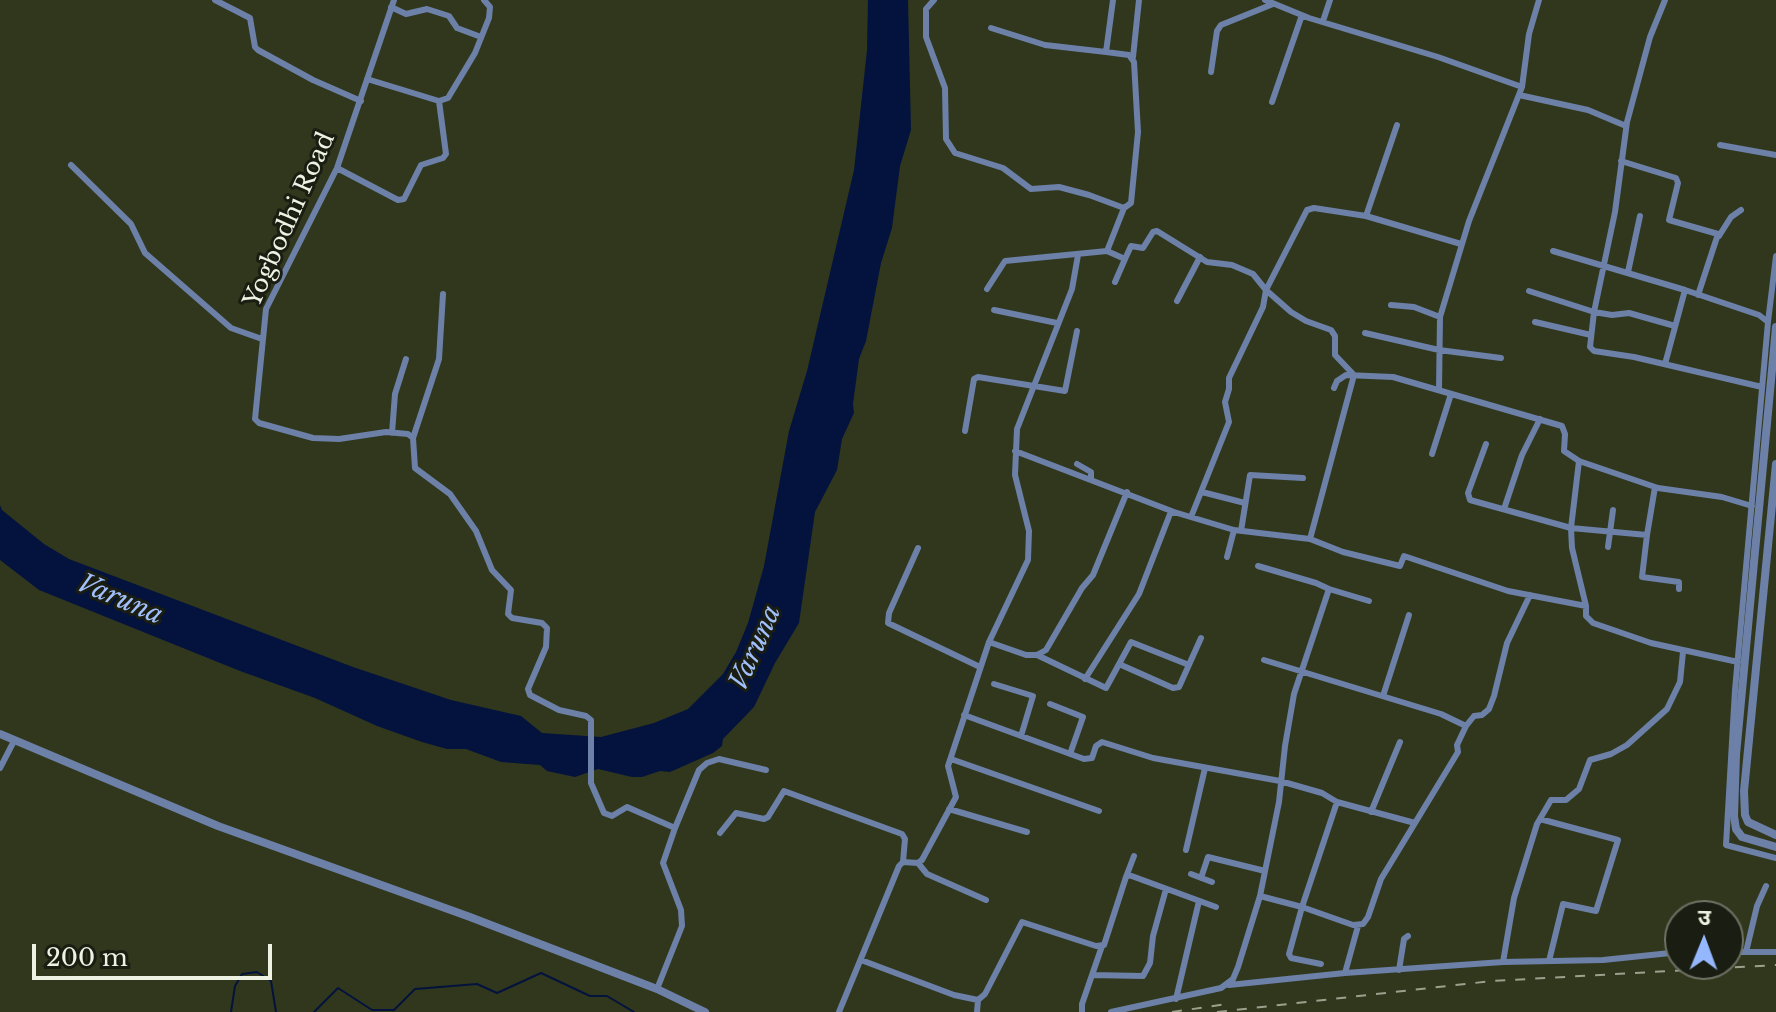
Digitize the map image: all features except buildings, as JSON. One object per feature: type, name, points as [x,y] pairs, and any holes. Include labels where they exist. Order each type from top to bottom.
[{"type":"street","points":[[215,0],[250,18],[258,50],[313,80],[361,101]]},
{"type":"street","points":[[367,79],[444,100],[452,94],[481,37],[490,12],[484,0]]},
{"type":"street","points":[[934,0],[926,9],[926,37],[945,88],[946,139],[955,153],[1003,168],[1031,189],[1059,187],[1124,208]]},
{"type":"street","points":[[1106,52],[1113,0]]},
{"type":"street","points":[[1107,251],[1124,208],[1131,203],[1138,132],[1133,57],[1139,0]]},
{"type":"street","points":[[1265,0],[1287,10],[1522,87]]},
{"type":"street","points":[[1287,10],[1290,0]]},
{"type":"street","points":[[1323,21],[1330,0]]},
{"type":"street","points":[[1439,390],[1440,317],[1461,244],[1522,87],[1529,34],[1539,0]]},
{"type":"street","points":[[1665,0],[1650,37],[1626,126],[1615,212],[1594,312],[1590,347],[1594,351],[1762,387]]},
{"type":"street","points":[[392,4],[406,14],[427,9],[449,16],[457,28],[481,37]]},
{"type":"street","name":"Yogbodhi Road","points":[[392,4],[337,168],[266,309],[254,413],[259,423],[313,438],[339,439],[374,432],[392,433]]},
{"type":"street","points":[[1211,72],[1217,31],[1221,25],[1273,4]]},
{"type":"street","points":[[1272,102],[1302,15]]},
{"type":"street","points":[[991,28],[1045,45],[1133,57]]},
{"type":"street","points":[[1519,95],[1588,110],[1626,126]]},
{"type":"street","points":[[337,168],[398,200],[404,199],[421,165],[443,158],[446,154],[439,101]]},
{"type":"street","points":[[1366,216],[1397,125]]},
{"type":"street","points":[[1720,145],[1776,155]]},
{"type":"street","points":[[1621,161],[1676,178],[1678,183],[1669,220],[1694,225],[1719,236]]},
{"type":"street","points":[[71,165],[131,224],[145,253],[231,328],[262,339]]},
{"type":"street","points":[[1191,517],[1229,422],[1225,402],[1229,378],[1263,307],[1266,290],[1307,210],[1314,208],[1366,216],[1461,244]]},
{"type":"street","points":[[1698,295],[1719,236],[1731,217],[1741,210]]},
{"type":"street","points":[[1628,272],[1640,216]]},
{"type":"street","points":[[1115,282],[1131,246],[1145,247],[1151,234],[1156,231],[1211,263],[1232,265],[1248,271],[1291,312],[1331,330],[1335,336],[1335,355],[1354,375]]},
{"type":"street","points":[[987,289],[1005,261],[1107,251],[1125,259]]},
{"type":"street","points":[[1553,251],[1685,290],[1759,315],[1772,324]]},
{"type":"street","points":[[903,862],[918,863],[924,857],[949,809],[956,790],[948,772],[964,715],[989,642],[1028,560],[1029,531],[1015,475],[1017,429],[1072,289],[1078,255]]},
{"type":"street","points":[[1776,256],[1736,755],[1734,816],[1736,829],[1742,837],[1776,847]]},
{"type":"street","points":[[1177,301],[1200,257]]},
{"type":"street","points":[[1665,364],[1685,290]]},
{"type":"street","points":[[1529,291],[1594,312],[1615,316],[1629,313],[1675,326]]},
{"type":"street","points":[[443,294],[439,359],[413,438],[415,468],[450,494],[476,531],[492,570],[511,590],[508,614],[512,618],[542,623],[547,628],[546,647],[528,689],[530,695],[559,710],[591,720],[590,776],[592,788],[607,816],[627,807],[675,828]]},
{"type":"street","points":[[1391,305],[1414,307],[1440,317]]},
{"type":"street","points":[[994,310],[1057,323]]},
{"type":"street","points":[[1535,322],[1591,335]]},
{"type":"street","points":[[1772,324],[1762,387],[1726,845],[1776,858]]},
{"type":"street","points":[[965,431],[974,379],[978,377],[1065,391],[1077,331]]},
{"type":"street","points":[[1365,333],[1439,350],[1501,358]]},
{"type":"street","points":[[406,359],[395,394],[392,433],[413,438]]},
{"type":"street","points":[[1310,539],[1354,375]]},
{"type":"street","points":[[1334,388],[1341,377],[1393,377],[1562,426],[1564,451],[1579,461],[1655,487],[1722,497],[1752,506]]},
{"type":"street","points":[[1432,454],[1451,394]]},
{"type":"street","points":[[1504,509],[1522,455],[1540,419]]},
{"type":"street","points":[[1486,444],[1469,489],[1468,497],[1476,502],[1571,528],[1647,535]]},
{"type":"street","points":[[1015,451],[1174,512],[1238,530],[1310,539],[1343,552],[1400,566],[1404,556],[1508,591],[1586,606]]},
{"type":"street","points":[[1579,461],[1571,528],[1587,618],[1596,624],[1683,652],[1738,662]]},
{"type":"street","points":[[1077,464],[1091,472],[1091,479]]},
{"type":"street","points":[[1776,464],[1744,791],[1748,822],[1776,835]]},
{"type":"street","points":[[1227,557],[1238,530],[1250,475],[1303,478]]},
{"type":"street","points":[[1655,487],[1642,577],[1679,582],[1679,589]]},
{"type":"street","points":[[1037,655],[1046,650],[1082,588],[1093,575],[1127,492]]},
{"type":"street","points":[[1202,492],[1245,503]]},
{"type":"street","points":[[1608,547],[1613,510]]},
{"type":"street","points":[[1085,679],[1139,594],[1170,514],[1174,512]]},
{"type":"street","points":[[918,548],[889,613],[888,623],[980,667]]},
{"type":"street","points":[[1258,566],[1369,601]]},
{"type":"street","points":[[1227,985],[1236,974],[1260,896],[1279,802],[1286,733],[1297,685],[1329,589]]},
{"type":"street","points":[[1345,973],[1358,926],[1368,917],[1381,879],[1458,752],[1457,745],[1466,726],[1474,716],[1482,715],[1489,709],[1507,643],[1530,595]]},
{"type":"street","points":[[1383,696],[1409,615]]},
{"type":"street","points":[[1119,664],[1176,688],[1181,686],[1201,638]]},
{"type":"street","points":[[989,642],[1026,655],[1037,655],[1107,688],[1128,643],[1135,642],[1189,665]]},
{"type":"street","points":[[1503,962],[1514,898],[1540,819],[1551,800],[1566,800],[1579,789],[1590,760],[1627,745],[1667,709],[1681,678],[1683,652]]},
{"type":"street","points":[[1264,660],[1454,718],[1466,726]]},
{"type":"street","points":[[994,684],[1033,696],[1021,736]]},
{"type":"street","points":[[1050,704],[1083,717],[1070,754]]},
{"type":"street","points":[[964,715],[1090,759],[1096,746],[1102,742],[1143,756],[1280,781],[1322,793],[1337,802],[1415,823]]},
{"type":"street","points":[[0,734],[218,826],[470,917],[657,989],[705,1012]]},
{"type":"street","points":[[0,768],[14,741]]},
{"type":"street","points":[[1371,812],[1400,742]]},
{"type":"street","points":[[657,989],[682,926],[681,910],[663,863],[699,770],[719,759],[766,770]]},
{"type":"street","points":[[951,759],[1099,811]]},
{"type":"street","points":[[1186,850],[1205,768]]},
{"type":"street","points":[[720,833],[736,813],[764,819],[768,817],[784,791],[902,834],[905,839],[903,862],[839,1012]]},
{"type":"street","points":[[1321,964],[1291,958],[1289,954],[1337,802]]},
{"type":"street","points":[[949,809],[1027,832]]},
{"type":"street","points":[[1540,819],[1618,840],[1596,911],[1563,904],[1549,961]]},
{"type":"street","points":[[1082,1012],[1082,1004],[1134,856]]},
{"type":"street","points":[[1201,878],[1208,857],[1265,871]]},
{"type":"street","points":[[918,863],[923,872],[986,900]]},
{"type":"street","points":[[1191,874],[1212,882]]},
{"type":"street","points":[[1126,877],[1132,875],[1216,907]]},
{"type":"street","points":[[1766,886],[1757,906],[1746,952],[1776,952]]},
{"type":"street","points":[[1092,975],[1143,976],[1151,958],[1153,936],[1166,889]]},
{"type":"street","points":[[1260,896],[1358,926]]},
{"type":"street","points":[[1176,999],[1199,901]]},
{"type":"street","points":[[977,1012],[978,1000],[985,994],[1022,922],[1102,946]]},
{"type":"street","points":[[1399,970],[1404,939],[1408,936]]},
{"type":"street","points":[[1111,1012],[1227,985],[1345,973],[1664,954]]},
{"type":"street","points":[[861,960],[954,995],[978,1000]]},
{"type":"water","name":"Varuna","points":[[868,0],[908,0],[911,130],[900,166],[892,228],[859,359],[854,413],[842,439],[837,470],[815,512],[799,623],[754,707],[713,753],[670,772],[660,771],[642,777],[598,769],[575,777],[547,771],[540,765],[501,762],[466,749],[447,749],[377,726],[315,698],[39,590],[0,560],[0,505],[2,510],[44,544],[69,559],[353,667],[451,700],[521,716],[542,733],[601,737],[654,723],[688,709],[723,674],[736,652],[748,623],[764,566],[789,431],[807,371],[854,170],[867,50]]},
{"type":"waterway","points":[[231,1012],[235,986],[242,974],[257,972],[271,981],[276,1012]]},
{"type":"waterway","points":[[314,1012],[338,988],[372,1010],[394,1010],[415,989],[477,984],[497,993],[541,973],[590,996],[607,996],[634,1012]]},
{"type":"railway","points":[[1217,1012],[1492,981],[1776,965]]},
{"type":"railway","points":[[1172,1012],[1227,1004]]}]
